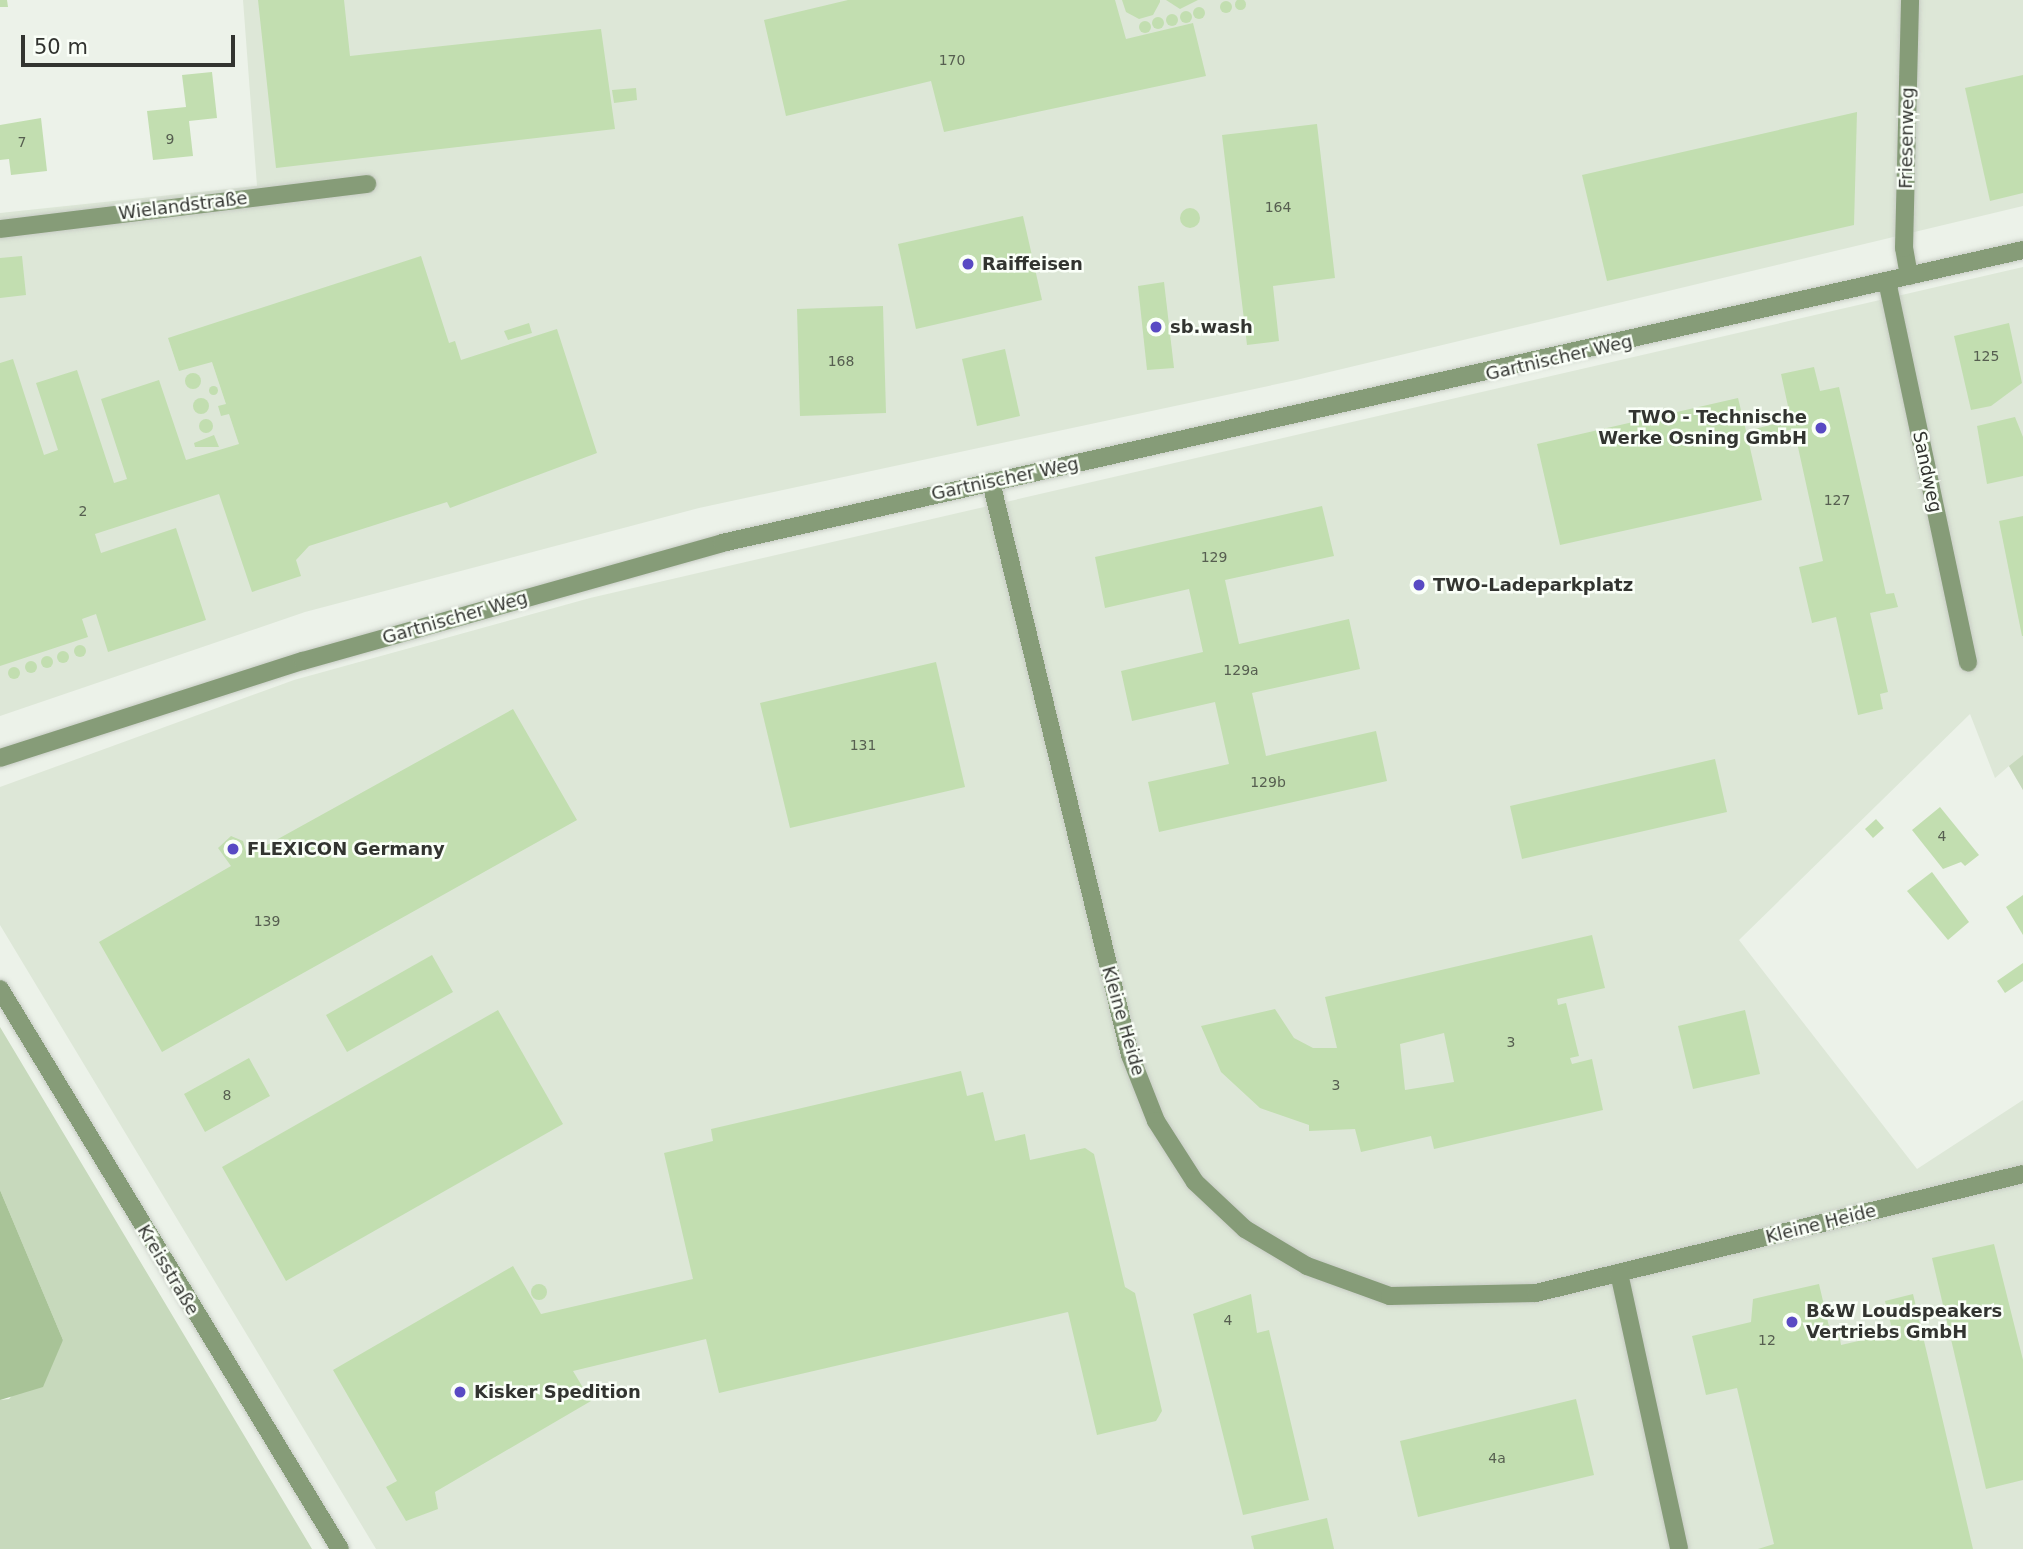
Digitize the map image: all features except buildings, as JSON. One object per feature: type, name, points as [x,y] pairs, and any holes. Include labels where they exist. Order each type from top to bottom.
[{"type":"street","name":"Friesenweg","points":[[1909,276],[1904,248],[1910,0]]},
{"type":"street","name":"Wielandstraße","points":[[0,229],[367,184]]},
{"type":"street","name":"Gartnischer Weg","points":[[0,758],[303,661],[722,543],[2023,250]]},
{"type":"street","name":"Sandweg","points":[[1887,281],[1968,662]]},
{"type":"street","name":"Kleine Heide","points":[[991,482],[1130,1055],[1156,1121],[1195,1182],[1245,1229],[1307,1266],[1390,1296],[1536,1293],[2023,1174]]},
{"type":"street","name":"Kreisstraße","points":[[0,989],[340,1549]]},
{"type":"street","points":[[1619,1273],[1679,1549]]},
{"type":"shaded area","points":[[243,0],[2023,0],[2023,206],[1296,380],[699,508],[305,612],[0,716],[0,213],[257,186]]},
{"type":"shaded area","points":[[2023,267],[2023,790],[2009,766],[1995,778],[1970,714],[1739,940],[1917,1169],[2023,1100],[2023,1549],[376,1549],[0,925],[0,787],[294,680],[590,598]]},
{"type":"shaded area","points":[[2023,755],[2023,790],[2009,766]]},
{"type":"shaded area","points":[[0,1027],[312,1549],[0,1549],[0,1400],[9,1399],[63,1340],[0,1190]]},
{"type":"shaded area","points":[[0,1190],[63,1340],[43,1387],[0,1400]]},
{"type":"place","name":"Raiffeisen","points":[[968,264]]},
{"type":"place","name":"sb.wash","points":[[1156,327]]},
{"type":"place","name":"TWO - Technische Werke Osning GmbH","points":[[1821,428]]},
{"type":"place","name":"TWO-Ladeparkplatz","points":[[1419,585]]},
{"type":"place","name":"FLEXICON Germany","points":[[233,849]]},
{"type":"place","name":"B&W Loudspeakers Vertriebs GmbH","points":[[1792,1322]]},
{"type":"place","name":"Kisker Spedition","points":[[460,1392]]}]
